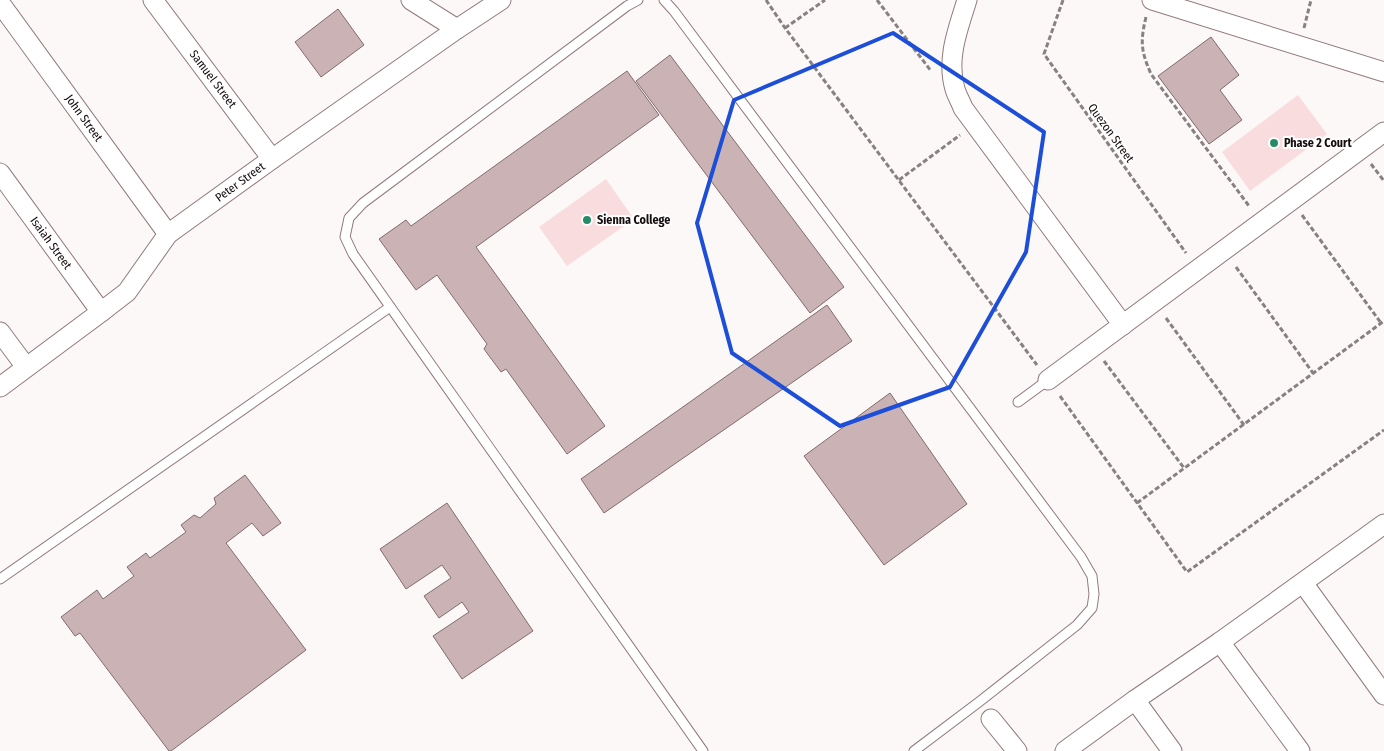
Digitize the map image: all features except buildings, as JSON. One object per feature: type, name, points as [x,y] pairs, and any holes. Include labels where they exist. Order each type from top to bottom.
[{"type":"street","name":"Samuel Street","points":[[153,0],[272,158]]},
{"type":"street","points":[[411,0],[457,29]]},
{"type":"street","name":"Peter Street","points":[[0,387],[127,292],[168,234],[272,158],[501,0]]},
{"type":"street","points":[[967,0],[954,40],[952,57],[955,90],[963,108],[1123,325]]},
{"type":"street","name":"John Street","points":[[0,3],[168,234]]},
{"type":"street","points":[[1149,8],[1299,46],[1384,72]]},
{"type":"street","points":[[1048,380],[1384,132]]},
{"type":"street","name":"Isaiah Street","points":[[0,173],[101,312]]},
{"type":"street","points":[[0,332],[26,367]]},
{"type":"street","points":[[1066,751],[1384,524]]},
{"type":"street","points":[[1303,583],[1384,695]]},
{"type":"street","points":[[1220,642],[1300,751]]},
{"type":"street","points":[[1135,700],[1172,751]]},
{"type":"street","points":[[985,710],[1017,751]]},
{"type":"lane","points":[[638,0],[627,6],[363,203],[349,218],[344,237],[353,254],[390,307],[703,751]]},
{"type":"lane","points":[[664,0],[1081,556],[1092,576],[1094,594],[1092,608],[1077,625],[985,710],[914,751]]},
{"type":"lane","points":[[0,579],[390,307]]},
{"type":"lane","points":[[1018,402],[1048,380]]},
{"type":"path","points":[[766,0],[1048,380],[1186,572],[1384,430]]},
{"type":"path","points":[[785,28],[825,0]]},
{"type":"path","points":[[877,0],[928,68],[955,90]]},
{"type":"path","name":"Quezon Street","points":[[1063,0],[1044,54],[1198,269]]},
{"type":"path","points":[[1299,46],[1311,0]]},
{"type":"path","points":[[1149,8],[1142,31],[1141,45],[1144,59],[1151,74],[1261,222]]},
{"type":"path","points":[[899,180],[974,124]]},
{"type":"path","points":[[1137,503],[1382,322],[1292,200]]},
{"type":"path","points":[[1224,250],[1313,373]]},
{"type":"path","points":[[1154,301],[1244,424]]},
{"type":"path","points":[[1093,346],[1184,468]]},
{"type":"highlighted area","points":[[893,33],[1044,132],[1026,252],[950,387],[840,426],[732,353],[697,223],[734,100]]},
{"type":"shaded area","name":"Phase 2 Court","points":[[1298,95],[1327,134],[1250,191],[1222,152]]},
{"type":"shaded area","points":[[606,179],[634,219],[567,266],[539,227]]},
{"type":"place","name":"Phase 2 Court","points":[[1274,143]]},
{"type":"place","name":"Sienna College","points":[[587,220]]}]
